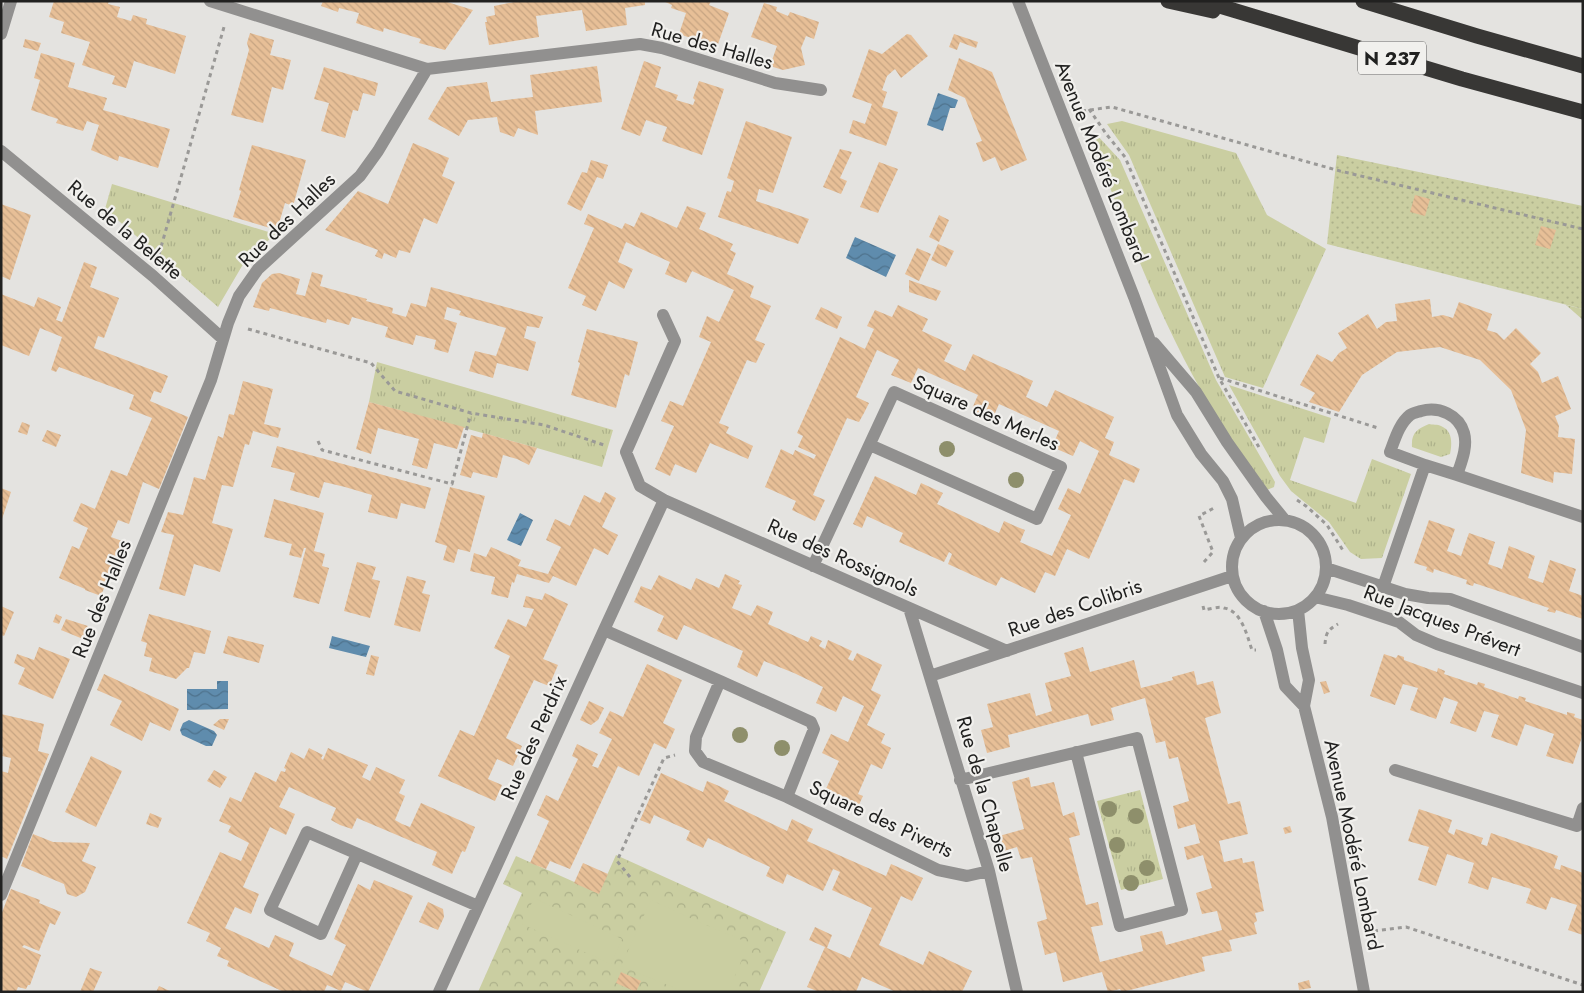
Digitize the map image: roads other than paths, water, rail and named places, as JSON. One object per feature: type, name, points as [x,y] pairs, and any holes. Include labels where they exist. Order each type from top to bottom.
[{"type":"highway","points":[[1168,1],[1286,26]]},
{"type":"highway","name":"N 237","points":[[1203,1],[1462,79],[1583,112]]},
{"type":"highway","name":"N 237","points":[[1363,1],[1583,66]]},
{"type":"street","points":[[1,34],[11,1]]},
{"type":"street","points":[[210,1],[427,69]]},
{"type":"street","name":"Avenue Modéré Lombard","points":[[1018,1],[1064,116],[1177,414],[1201,454],[1223,481],[1232,499],[1241,538]]},
{"type":"street","name":"Rue des Halles","points":[[1,895],[211,380],[228,323],[239,296],[258,270],[360,176],[378,151],[427,69],[640,44],[662,48],[775,83],[821,90]]},
{"type":"street","name":"Rue de la Belette","points":[[1,151],[153,276],[223,339]]},
{"type":"street","name":"Rue des Rossignols","points":[[663,315],[675,341],[626,452],[640,486],[664,500],[1007,651]]},
{"type":"street","name":"Avenue Modéré Lombard","points":[[1149,337],[1196,392],[1227,442],[1284,519]]},
{"type":"street","name":"Square des Merles","points":[[813,566],[894,392],[1061,467],[1037,520],[870,444]]},
{"type":"street","points":[[1457,475],[1464,453],[1464,434],[1458,420],[1444,410],[1427,409],[1411,414],[1397,432],[1390,452],[1424,465],[1583,517]]},
{"type":"street","points":[[1382,587],[1424,465]]},
{"type":"street","name":"Rue des Perdrix","points":[[439,992],[664,500]]},
{"type":"street","points":[[1284,519],[1298,523],[1310,530],[1319,541],[1325,555],[1326,568],[1323,584],[1315,597],[1298,610],[1280,614],[1264,612],[1252,606],[1236,586],[1232,576],[1233,555],[1241,538],[1253,526],[1268,520],[1284,519]]},
{"type":"street","name":"Rue Jacques Prévert","points":[[1326,568],[1405,594],[1450,599],[1583,647]]},
{"type":"street","name":"Rue des Colibris","points":[[930,676],[1232,576]]},
{"type":"street","name":"Rue Jacques Prévert","points":[[1315,597],[1398,622],[1416,636],[1583,693]]},
{"type":"street","name":"Rue de la Chapelle","points":[[909,608],[989,871],[1017,992]]},
{"type":"street","name":"Avenue Modéré Lombard","points":[[1298,610],[1302,648],[1309,680],[1304,706],[1332,817],[1364,992]]},
{"type":"street","name":"Avenue Modéré Lombard","points":[[1264,612],[1277,650],[1285,686],[1304,706]]},
{"type":"street","name":"Square des Piverts","points":[[604,630],[811,722],[814,729],[787,797]]},
{"type":"street","name":"Square des Piverts","points":[[720,681],[696,737],[695,751],[703,762],[787,797],[938,870],[967,876],[989,871]]},
{"type":"street","points":[[960,780],[1076,752],[1137,738],[1182,910],[1120,926],[1076,752]]},
{"type":"street","points":[[1395,770],[1580,830],[1583,808]]},
{"type":"street","points":[[357,854],[321,934],[270,910],[307,832],[478,906]]},
{"type":"water","points":[[938,93],[958,100],[955,108],[950,108],[943,131],[927,125]]},
{"type":"water","points":[[855,237],[896,255],[886,277],[846,258]]},
{"type":"water","points":[[520,513],[533,520],[521,546],[507,540]]},
{"type":"water","points":[[332,636],[370,646],[366,657],[329,648]]},
{"type":"water","points":[[217,681],[228,681],[228,709],[187,710],[187,689],[217,689]]},
{"type":"water","points":[[189,720],[214,731],[217,735],[212,746],[206,746],[182,735],[180,730],[183,723]]}]
